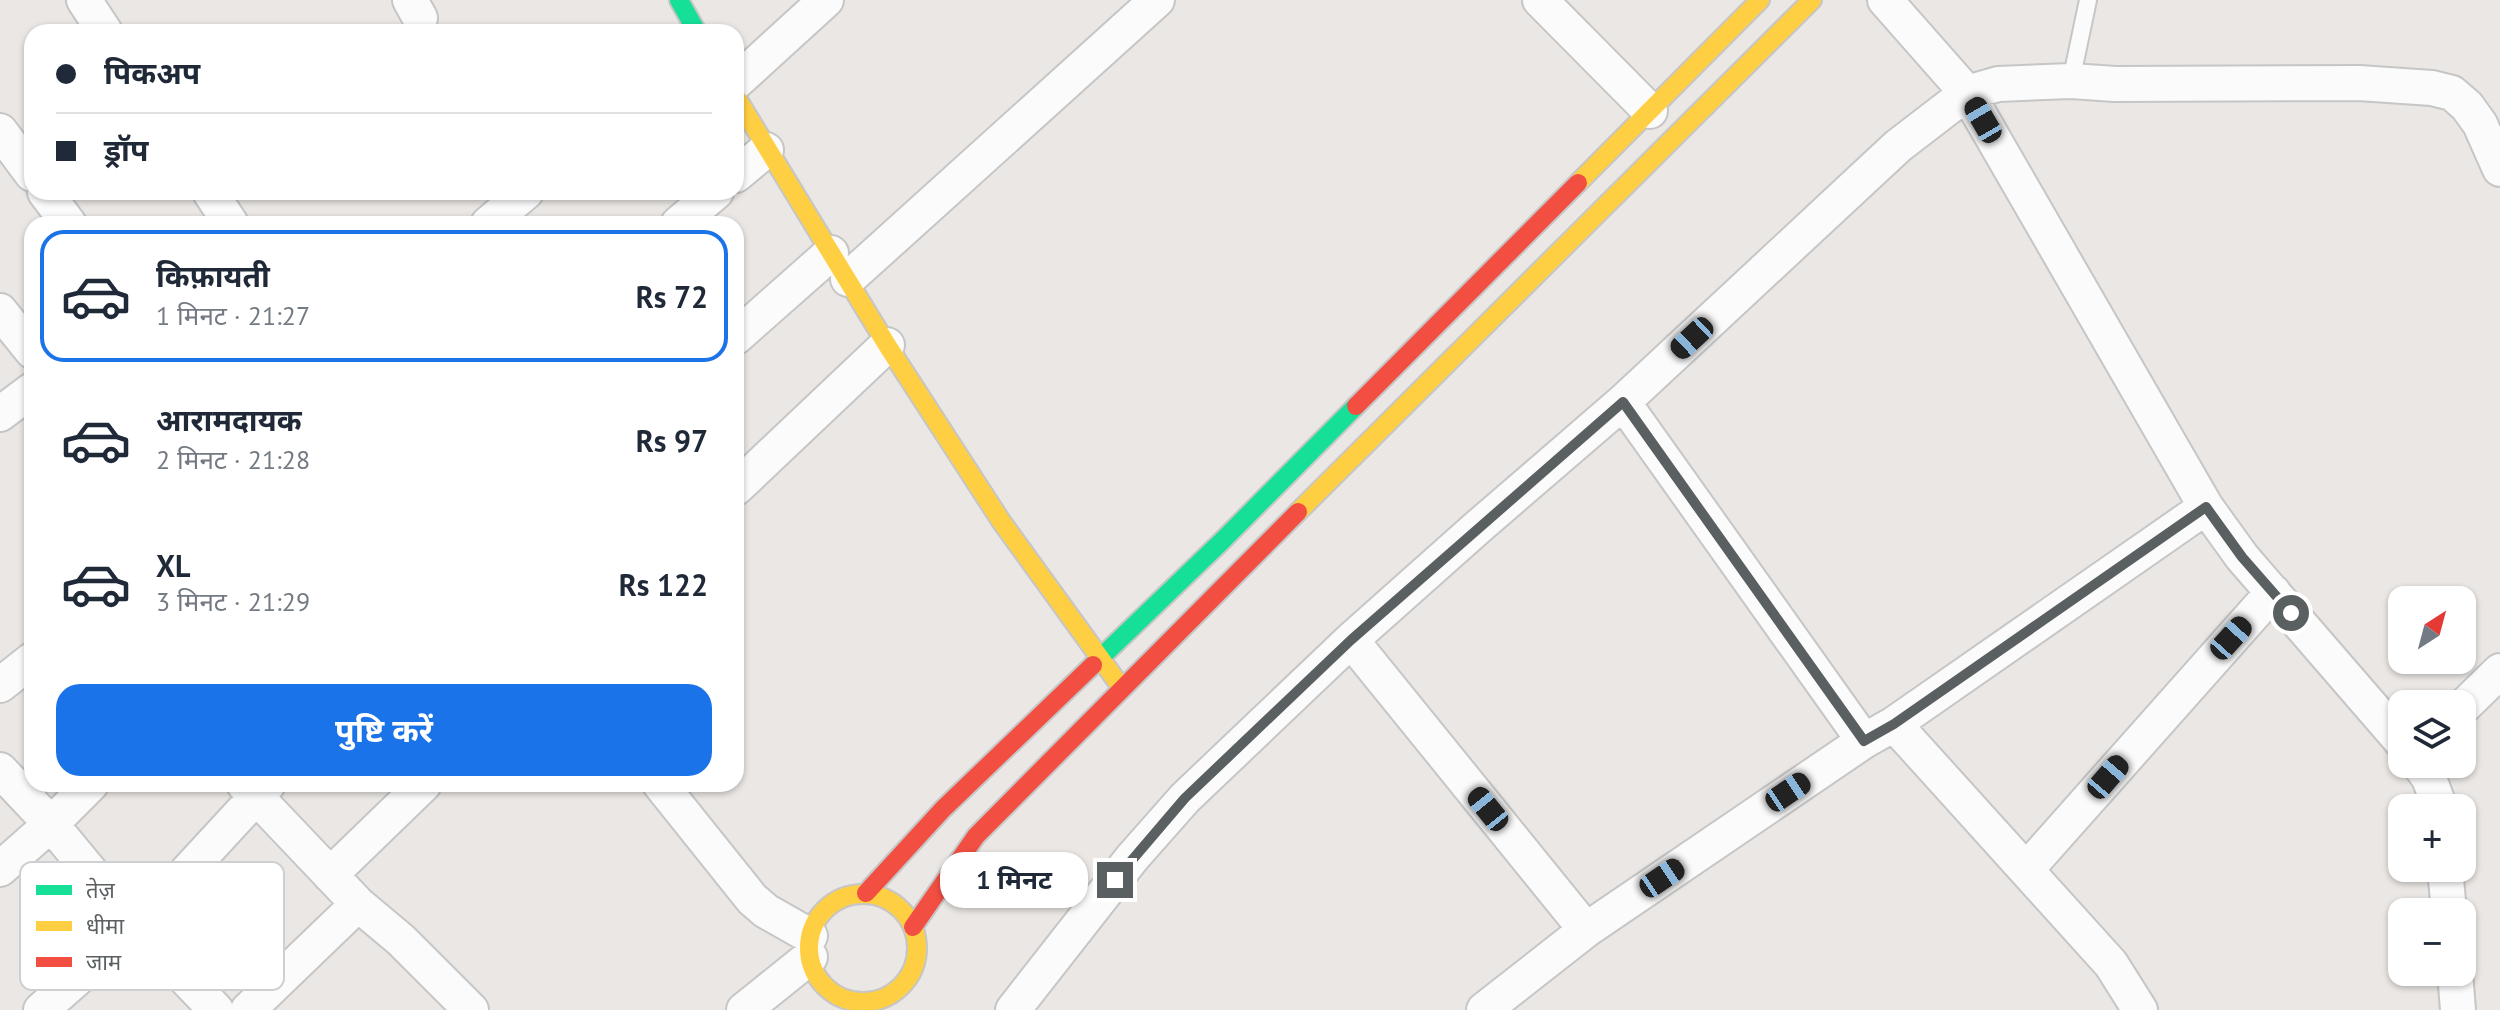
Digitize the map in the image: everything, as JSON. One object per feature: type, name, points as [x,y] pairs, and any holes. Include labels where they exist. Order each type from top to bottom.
[{"type":"main road","points":[[679,0],[692,24]]},
{"type":"main road","points":[[866,893],[943,809],[1223,540],[1760,0]]},
{"type":"main road","points":[[913,927],[976,836],[1812,0]]},
{"type":"main road","points":[[744,111],[887,345],[1001,521],[1122,688]]},
{"type":"main road","points":[[866,893],[884,898],[900,908],[913,927],[916,960],[890,1004],[845,1000],[819,981],[813,972],[811,928],[824,910],[842,898],[866,893]]},
{"type":"street","points":[[84,0],[100,24]]},
{"type":"street","points":[[744,75],[826,0]]},
{"type":"street","points":[[744,331],[839,266],[1157,0]]},
{"type":"street","points":[[1540,0],[1650,111]]},
{"type":"street","points":[[1885,0],[1967,93],[2206,507],[2242,557],[2388,726]]},
{"type":"street","points":[[1013,1010],[1132,858],[1185,798],[1351,640],[1623,402],[1898,146],[1967,93],[1998,84],[2071,81],[2115,84],[2359,83],[2432,88],[2452,93],[2467,106],[2480,124],[2500,169]]},
{"type":"street","points":[[0,131],[24,163]]},
{"type":"street","points":[[744,168],[766,150]]},
{"type":"street","points":[[498,216],[516,200]]},
{"type":"street","points":[[688,216],[706,200]]},
{"type":"street","points":[[0,311],[24,341]]},
{"type":"street","points":[[744,480],[887,345]]},
{"type":"street","points":[[0,414],[24,396]]},
{"type":"street","points":[[1623,402],[1864,741]]},
{"type":"street","points":[[1484,1010],[1586,930],[1864,741],[1894,724],[2206,507]]},
{"type":"street","points":[[2026,870],[2273,592]]},
{"type":"street","points":[[1351,640],[1586,930]]},
{"type":"street","points":[[0,685],[24,666]]},
{"type":"street","points":[[2476,694],[2500,671]]},
{"type":"street","points":[[1894,724],[2111,964],[2140,1010]]},
{"type":"street","points":[[0,770],[82,862]]},
{"type":"street","points":[[0,869],[83,792]]},
{"type":"street","points":[[193,862],[253,792]]},
{"type":"street","points":[[259,792],[358,904],[401,940],[471,1010]]},
{"type":"street","points":[[330,875],[416,792]]},
{"type":"street","points":[[666,792],[752,899],[810,947],[744,1010]]},
{"type":"street","points":[[284,975],[358,904]]},
{"type":"street","points":[[2456,986],[2458,1010]]},
{"type":"street","points":[[41,1010],[64,990]]},
{"type":"street","points":[[197,990],[216,1010]]},
{"type":"street","points":[[248,1010],[269,990]]},
{"type":"lane","points":[[2071,81],[2088,0]]},
{"type":"traffic: fast","points":[[679,0],[692,24]]},
{"type":"traffic: fast","points":[[1093,665],[1356,406]]},
{"type":"traffic: slow","points":[[1578,183],[1760,0]]},
{"type":"traffic: slow","points":[[1298,512],[1812,0]]},
{"type":"traffic: slow","points":[[744,110],[887,345],[1001,521],[1116,680]]},
{"type":"traffic: slow","points":[[863,894],[884,898],[901,910],[913,927],[917,948],[913,969],[901,986],[884,998],[863,1002],[842,998],[825,986],[813,969],[809,948],[813,927],[825,910],[842,898],[863,894]]},
{"type":"traffic: jam","points":[[1356,406],[1578,183]]},
{"type":"traffic: jam","points":[[913,927],[976,836],[1298,512]]},
{"type":"traffic: jam","points":[[866,893],[943,809],[1093,665]]},
{"type":"route","points":[[1115,880],[1185,798],[1351,640],[1623,402],[1864,741],[1894,724],[2206,507],[2242,557],[2291,613]]}]
